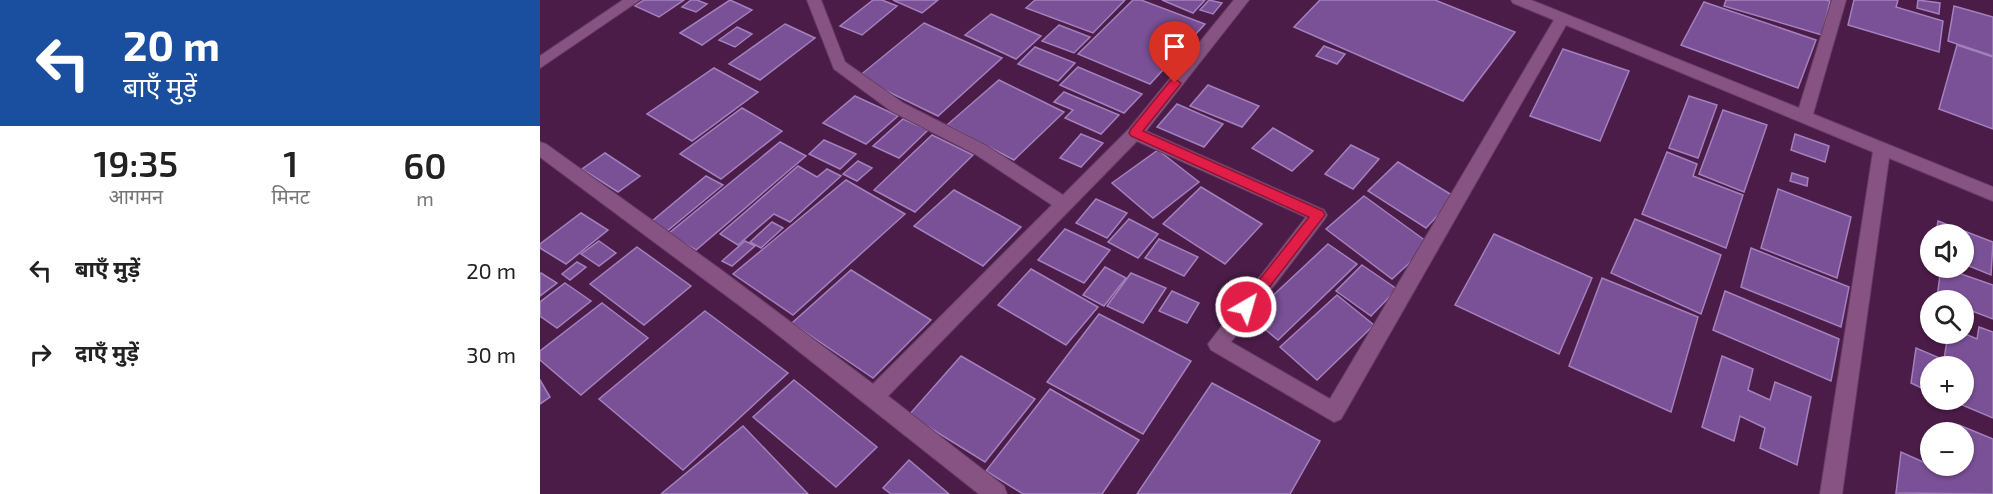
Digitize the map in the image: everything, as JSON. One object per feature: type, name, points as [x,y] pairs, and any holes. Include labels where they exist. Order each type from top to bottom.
[{"type":"street","points":[[540,63],[633,0]]},
{"type":"street","points":[[814,0],[839,65],[897,107],[981,150],[1064,204]]},
{"type":"street","points":[[875,396],[1135,133],[1242,0]]},
{"type":"street","points":[[1518,0],[1993,194]]},
{"type":"street","points":[[1805,116],[1839,0]]},
{"type":"street","points":[[1135,133],[1318,215],[1218,344],[1334,412],[1562,19]]},
{"type":"street","points":[[540,148],[665,238],[875,396],[996,494]]},
{"type":"street","points":[[1831,494],[1882,148]]},
{"type":"building","points":[[644,0],[684,0],[659,17],[635,6]]},
{"type":"building","points":[[691,0],[707,4],[696,12],[682,7]]},
{"type":"building","points":[[730,0],[752,10],[702,45],[680,33]]},
{"type":"building","points":[[873,0],[882,0],[897,6],[862,35],[840,26]]},
{"type":"building","points":[[893,0],[938,0],[922,13]]},
{"type":"building","points":[[1035,0],[1125,0],[1093,33],[1026,8]]},
{"type":"building","points":[[1133,0],[1141,0],[1205,24],[1150,84],[1078,54]]},
{"type":"building","points":[[1162,0],[1205,0],[1193,13]]},
{"type":"building","points":[[1209,0],[1222,3],[1213,14],[1200,10]]},
{"type":"building","points":[[1320,0],[1435,0],[1515,32],[1463,101],[1294,27]]},
{"type":"building","points":[[1726,0],[1830,1],[1822,35],[1724,6]]},
{"type":"building","points":[[1854,0],[1898,0],[1896,7],[1943,21],[1939,52],[1848,25]]},
{"type":"building","points":[[1918,0],[1940,3],[1939,14],[1917,8]]},
{"type":"building","points":[[1704,2],[1816,40],[1798,88],[1681,45]]},
{"type":"building","points":[[1954,6],[1993,17],[1993,56],[1948,41]]},
{"type":"building","points":[[991,14],[1041,36],[1016,59],[965,35]]},
{"type":"building","points":[[924,23],[1002,58],[938,116],[858,77]]},
{"type":"building","points":[[785,24],[815,38],[760,80],[729,64]]},
{"type":"building","points":[[1059,25],[1090,37],[1074,53],[1042,41]]},
{"type":"building","points":[[737,27],[752,34],[735,47],[719,40]]},
{"type":"building","points":[[1957,45],[1993,57],[1993,129],[1939,109]]},
{"type":"building","points":[[1324,46],[1345,54],[1337,64],[1316,56]]},
{"type":"building","points":[[1035,47],[1075,63],[1058,81],[1018,64]]},
{"type":"building","points":[[1563,49],[1629,71],[1600,141],[1530,116]]},
{"type":"building","points":[[1078,67],[1142,94],[1124,113],[1060,85]]},
{"type":"building","points":[[714,68],[758,92],[692,141],[647,114]]},
{"type":"building","points":[[999,80],[1064,112],[1014,160],[947,125]]},
{"type":"building","points":[[1208,85],[1259,106],[1242,127],[1190,106]]},
{"type":"building","points":[[1064,92],[1119,115],[1101,134],[1065,118],[1073,110],[1054,102]]},
{"type":"building","points":[[855,96],[898,116],[866,144],[823,123]]},
{"type":"building","points":[[1689,96],[1717,105],[1698,158],[1669,148]]},
{"type":"building","points":[[1177,104],[1223,124],[1204,147],[1157,127]]},
{"type":"building","points":[[742,108],[782,131],[721,179],[680,154]]},
{"type":"building","points":[[1723,110],[1767,125],[1744,192],[1699,174]]},
{"type":"building","points":[[903,119],[928,130],[899,158],[873,146]]},
{"type":"building","points":[[1273,128],[1313,151],[1292,171],[1252,148]]},
{"type":"building","points":[[1081,134],[1103,143],[1081,167],[1060,158]]},
{"type":"building","points":[[1795,134],[1829,146],[1825,162],[1791,150]]},
{"type":"building","points":[[932,135],[973,155],[915,212],[874,190]]},
{"type":"building","points":[[824,140],[856,154],[840,169],[809,154]]},
{"type":"building","points":[[780,142],[806,156],[696,250],[668,234]]},
{"type":"building","points":[[1351,145],[1379,159],[1353,189],[1325,174]]},
{"type":"building","points":[[1158,150],[1199,182],[1153,218],[1112,183]]},
{"type":"building","points":[[1667,152],[1697,164],[1693,176],[1743,195],[1726,248],[1642,214]]},
{"type":"building","points":[[605,153],[640,176],[618,192],[582,169]]},
{"type":"building","points":[[858,161],[872,168],[857,181],[843,174]]},
{"type":"building","points":[[1398,162],[1455,197],[1426,228],[1368,191]]},
{"type":"building","points":[[798,166],[817,177],[827,169],[841,176],[790,222],[774,214],[738,245],[720,234]]},
{"type":"building","points":[[1792,173],[1808,178],[1807,186],[1790,181]]},
{"type":"building","points":[[706,176],[723,185],[667,231],[651,222]]},
{"type":"building","points":[[846,180],[905,214],[793,315],[733,274]]},
{"type":"building","points":[[1201,187],[1262,224],[1225,264],[1163,224]]},
{"type":"building","points":[[1778,189],[1851,217],[1837,278],[1761,248]]},
{"type":"building","points":[[954,190],[1021,227],[983,266],[914,226]]},
{"type":"building","points":[[1364,196],[1430,244],[1392,279],[1326,229]]},
{"type":"building","points":[[1096,199],[1127,213],[1107,238],[1076,223]]},
{"type":"building","points":[[581,213],[608,230],[566,264],[540,248],[540,244]]},
{"type":"building","points":[[1129,219],[1158,234],[1138,258],[1108,242]]},
{"type":"building","points":[[1635,219],[1721,255],[1701,314],[1611,273]]},
{"type":"building","points":[[772,222],[783,228],[761,248],[750,242]]},
{"type":"building","points":[[1065,229],[1110,250],[1084,283],[1038,260]]},
{"type":"building","points":[[1494,234],[1592,278],[1559,354],[1455,305]]},
{"type":"building","points":[[1974,235],[1993,242],[1991,275],[1974,268]]},
{"type":"building","points":[[1159,239],[1198,257],[1184,276],[1145,258]]},
{"type":"building","points":[[599,241],[616,253],[599,266],[581,254]]},
{"type":"building","points":[[745,241],[755,246],[732,266],[722,261]]},
{"type":"building","points":[[1328,244],[1357,264],[1278,340],[1250,317]]},
{"type":"building","points":[[637,247],[691,286],[644,325],[590,284]]},
{"type":"building","points":[[1751,248],[1849,287],[1841,327],[1741,287]]},
{"type":"building","points":[[577,262],[586,267],[570,280],[562,274]]},
{"type":"building","points":[[1362,265],[1397,289],[1371,316],[1336,291]]},
{"type":"building","points":[[1105,267],[1126,278],[1104,306],[1083,295]]},
{"type":"building","points":[[1031,269],[1098,307],[1066,345],[998,305]]},
{"type":"building","points":[[851,270],[931,320],[873,378],[792,323]]},
{"type":"building","points":[[1131,273],[1166,288],[1143,323],[1107,306]]},
{"type":"building","points":[[540,274],[557,283],[540,296]]},
{"type":"building","points":[[1602,278],[1698,317],[1671,412],[1569,366]]},
{"type":"building","points":[[1940,278],[1973,278],[1993,285],[1993,319],[1974,312],[1974,290],[1938,290]]},
{"type":"building","points":[[565,283],[591,301],[557,328],[540,316],[540,302]]},
{"type":"building","points":[[1172,291],[1199,303],[1187,323],[1159,311]]},
{"type":"building","points":[[1725,291],[1839,339],[1831,381],[1713,330]]},
{"type":"building","points":[[1337,295],[1374,325],[1317,380],[1280,347]]},
{"type":"building","points":[[602,303],[648,338],[581,395],[540,360],[540,351]]},
{"type":"building","points":[[705,311],[788,373],[683,470],[599,399]]},
{"type":"building","points":[[1099,314],[1191,361],[1143,434],[1047,382]]},
{"type":"building","points":[[1979,327],[1993,332],[1993,418],[1974,410],[1974,356],[1945,356],[1946,344],[1974,344],[1974,338],[1977,339]]},
{"type":"building","points":[[1916,348],[1935,356],[1920,356],[1920,387],[1911,383]]},
{"type":"building","points":[[961,356],[1035,399],[985,462],[909,415]]},
{"type":"building","points":[[1722,356],[1753,369],[1748,390],[1770,400],[1775,382],[1811,397],[1797,465],[1760,448],[1765,428],[1740,416],[1734,441],[1702,427]]},
{"type":"building","points":[[540,380],[550,397],[540,404]]},
{"type":"building","points":[[794,380],[877,447],[836,487],[753,417]]},
{"type":"building","points":[[1212,383],[1320,441],[1290,494],[1137,494]]},
{"type":"building","points":[[1050,389],[1139,440],[1102,494],[1023,494],[986,471]]},
{"type":"building","points":[[743,426],[808,494],[661,494]]},
{"type":"building","points":[[1974,431],[1993,439],[1993,494],[1896,493],[1901,452],[1920,461],[1920,476],[1974,476]]},
{"type":"building","points":[[909,460],[949,494],[891,494],[883,488]]},
{"type":"route","points":[[1175,83],[1135,133],[1318,215],[1246,307]]}]
